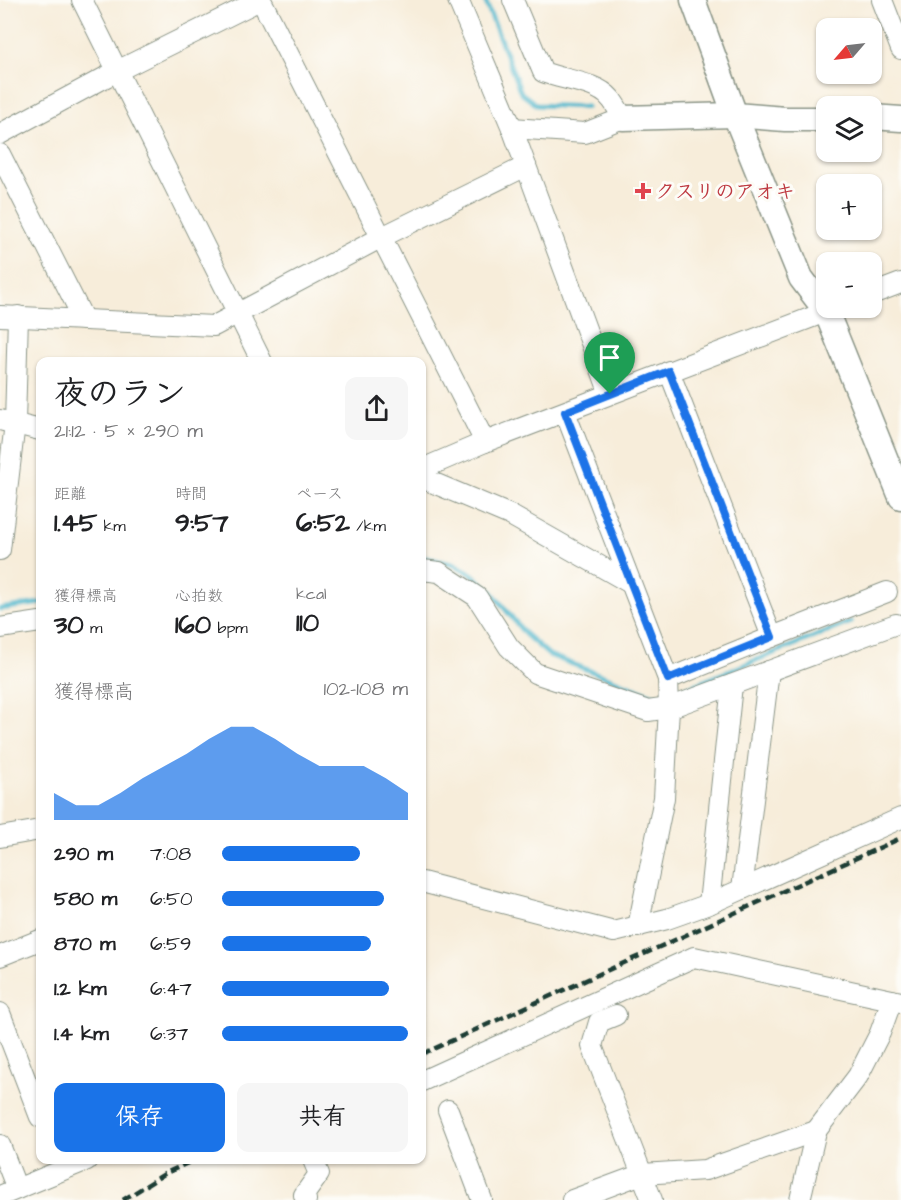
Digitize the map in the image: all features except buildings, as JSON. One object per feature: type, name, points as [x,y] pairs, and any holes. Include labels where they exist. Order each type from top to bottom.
[{"type":"street","points":[[82,0],[260,357]]},
{"type":"street","points":[[0,134],[117,71],[260,0],[485,442]]},
{"type":"street","points":[[458,0],[512,128],[610,394]]},
{"type":"street","points":[[513,0],[543,72],[556,78],[596,88],[610,98],[623,118]]},
{"type":"street","points":[[693,0],[735,115],[801,278],[816,294]]},
{"type":"street","points":[[882,0],[901,50]]},
{"type":"street","points":[[512,128],[585,133],[623,118],[735,115],[816,119]]},
{"type":"street","points":[[882,118],[901,119]]},
{"type":"street","points":[[0,154],[84,320]]},
{"type":"street","points":[[0,550],[8,422],[9,316],[214,326],[382,237],[526,166]]},
{"type":"street","points":[[882,290],[901,283]]},
{"type":"street","points":[[426,468],[485,442],[816,315]]},
{"type":"street","points":[[834,318],[901,497]]},
{"type":"street","points":[[669,371],[772,637]]},
{"type":"street","points":[[565,412],[668,681],[669,707],[664,798],[638,927]]},
{"type":"street","points":[[8,422],[36,429]]},
{"type":"street","points":[[426,480],[510,515],[630,583]]},
{"type":"street","points":[[426,570],[439,572],[477,597],[510,647],[535,673],[648,711],[669,707],[732,685],[896,624]]},
{"type":"street","points":[[668,681],[887,592]]},
{"type":"street","points":[[0,628],[36,623]]},
{"type":"street","points":[[742,889],[770,671]]},
{"type":"street","points":[[709,904],[732,685]]},
{"type":"street","points":[[426,883],[614,932],[668,920],[709,904],[901,818]]},
{"type":"street","points":[[0,837],[36,831]]},
{"type":"street","points":[[0,956],[36,942]]},
{"type":"street","points":[[426,1079],[694,957],[896,1001],[858,1076],[816,1131],[800,1200]]},
{"type":"street","points":[[0,1012],[36,1106]]},
{"type":"street","points":[[616,1015],[599,1022],[592,1046],[652,1200]]},
{"type":"street","points":[[448,1110],[482,1200]]},
{"type":"street","points":[[572,1200],[642,1174],[705,1170],[816,1131]]},
{"type":"street","points":[[0,1145],[9,1192],[59,1165]]},
{"type":"street","points":[[300,1198],[319,1174],[315,1164]]},
{"type":"waterway","points":[[485,0],[521,93],[537,105],[587,107]]},
{"type":"waterway","points":[[426,558],[456,565],[473,575],[491,591],[525,634],[549,655],[663,697]]},
{"type":"waterway","points":[[0,609],[36,604]]},
{"type":"waterway","points":[[672,694],[851,622]]},
{"type":"railway","points":[[426,1052],[901,838]]},
{"type":"railway","points":[[123,1200],[166,1173],[185,1164]]},
{"type":"place","name":"クスリのアオキ","points":[[643,191]]},
{"type":"route","points":[[669,371],[772,637],[668,679],[565,412],[610,394],[669,371]]}]
